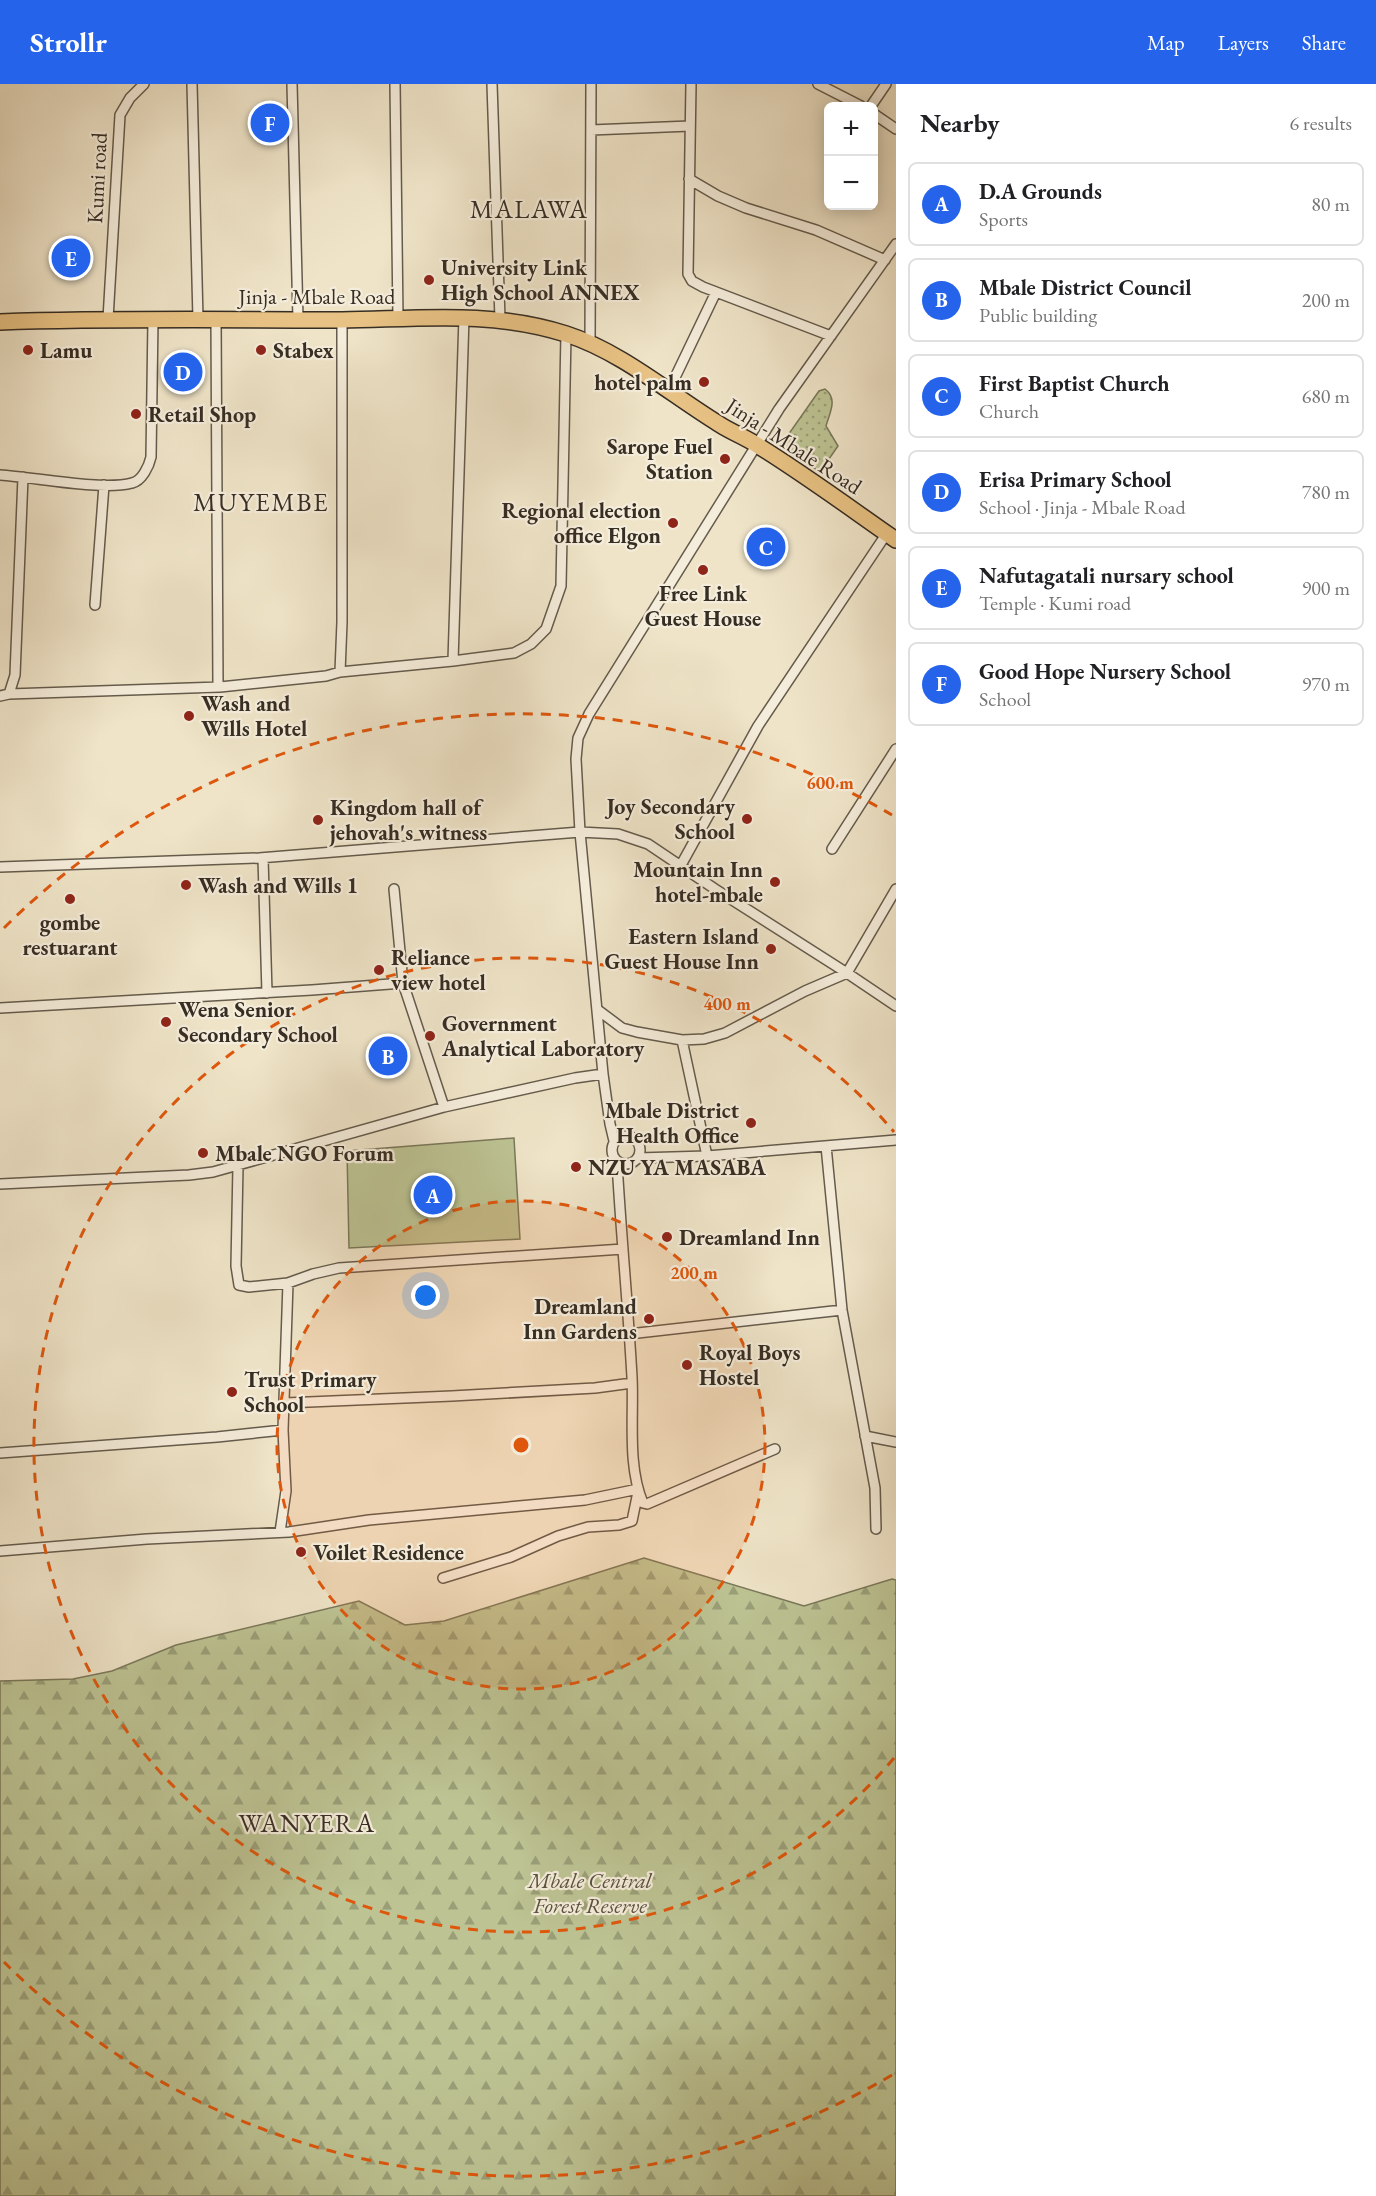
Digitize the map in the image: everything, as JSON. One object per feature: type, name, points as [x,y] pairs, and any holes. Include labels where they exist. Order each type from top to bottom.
[{"type":"main road","name":"Jinja - Mbale Road","points":[[0,322],[108,319],[342,320],[464,317],[500,319],[566,334],[590,343],[669,390],[718,424],[756,444],[891,536]]},
{"type":"street","name":"Kumi road","points":[[108,319],[120,115],[130,98],[144,84]]},
{"type":"street","points":[[192,84],[198,319]]},
{"type":"street","points":[[292,84],[298,319]]},
{"type":"street","points":[[394,84],[398,318]]},
{"type":"street","points":[[492,84],[500,319]]},
{"type":"street","points":[[590,343],[591,84]]},
{"type":"street","points":[[691,84],[688,274],[692,281],[716,292],[831,336]]},
{"type":"street","points":[[818,84],[853,102]]},
{"type":"street","points":[[874,102],[886,84]]},
{"type":"street","points":[[878,117],[896,129]]},
{"type":"street","points":[[591,130],[690,126]]},
{"type":"street","points":[[689,179],[718,196],[746,208],[816,230],[885,260]]},
{"type":"street","points":[[775,1449],[647,1504],[643,1503],[638,1489],[634,1462],[632,1383],[617,1162],[612,1155],[614,1141],[603,1074],[580,831],[576,759],[578,738],[589,714],[756,444],[896,244]]},
{"type":"street","points":[[669,390],[716,292]]},
{"type":"street","points":[[453,661],[464,317]]},
{"type":"street","points":[[0,475],[104,485],[133,483],[138,480],[149,465],[151,457],[153,319]]},
{"type":"street","points":[[216,319],[218,686]]},
{"type":"street","points":[[340,672],[342,320]]},
{"type":"street","points":[[4,695],[218,686],[326,676],[340,672],[514,653],[531,644],[546,630],[561,586],[566,334]]},
{"type":"street","points":[[4,695],[15,675],[23,477]]},
{"type":"street","points":[[94,605],[104,485]]},
{"type":"street","points":[[681,864],[758,726],[891,536]]},
{"type":"street","points":[[831,849],[896,749]]},
{"type":"street","points":[[0,867],[263,858],[580,831],[604,832],[648,843],[715,890],[895,1002]]},
{"type":"street","points":[[263,858],[267,993]]},
{"type":"street","points":[[394,889],[403,982],[444,1107]]},
{"type":"street","points":[[598,1010],[622,1028],[682,1040],[696,1040],[725,1033],[792,998],[847,973],[896,889]]},
{"type":"street","points":[[0,1008],[267,993],[403,982]]},
{"type":"street","points":[[682,1040],[707,1156]]},
{"type":"street","points":[[0,1184],[189,1175],[238,1166],[342,1134],[444,1107],[603,1074]]},
{"type":"street","points":[[614,1141],[622,1136],[632,1137],[639,1144],[638,1158]]},
{"type":"street","points":[[617,1162],[631,1164],[638,1158],[707,1156],[896,1140]]},
{"type":"street","points":[[826,1146],[842,1310],[875,1488],[876,1529]]},
{"type":"street","points":[[238,1166],[236,1266],[239,1285],[249,1287],[288,1283],[339,1268],[623,1249]]},
{"type":"street","points":[[280,1532],[286,1491],[283,1430],[288,1283]]},
{"type":"street","points":[[629,1334],[842,1310]]},
{"type":"street","points":[[285,1403],[595,1388],[632,1383]]},
{"type":"street","points":[[0,1453],[283,1430]]},
{"type":"street","points":[[865,1436],[896,1442]]},
{"type":"street","points":[[0,1551],[147,1539],[280,1532],[369,1520],[585,1500],[638,1489]]},
{"type":"street","points":[[444,1578],[511,1557],[558,1536],[588,1527],[632,1521],[638,1489]]},
{"type":"green space","points":[[825,389],[832,401],[826,426],[838,446],[820,472],[781,445],[819,391]]},
{"type":"green space","points":[[514,1138],[520,1239],[349,1248],[347,1151]]},
{"type":"green space","name":"Mbale Central Forest Reserve","points":[[644,1558],[804,1606],[892,1579],[896,1580],[896,2196],[0,2196],[0,1681],[73,1679],[112,1671],[176,1645],[359,1601],[405,1625],[444,1621]]},
{"type":"place","name":"Good Hope Nursery School","points":[[270,123]]},
{"type":"place","name":"Nafutagatali nursary school","points":[[71,258]]},
{"type":"place","name":"University Link High School ANNEX","points":[[429,280]]},
{"type":"place","name":"Lamu","points":[[28,350]]},
{"type":"place","name":"Stabex","points":[[261,350]]},
{"type":"place","name":"Erisa Primary School","points":[[183,372]]},
{"type":"place","name":"hotel palm","points":[[704,382]]},
{"type":"place","name":"Retail Shop","points":[[136,414]]},
{"type":"place","name":"Sarope Fuel Station","points":[[725,459]]},
{"type":"place","name":"Regional election office Elgon","points":[[673,523]]},
{"type":"place","name":"First Baptist Church","points":[[766,547]]},
{"type":"place","name":"Free Link Guest House","points":[[703,570]]},
{"type":"place","name":"Wash and Wills Hotel","points":[[189,716]]},
{"type":"place","name":"Joy Secondary School","points":[[747,819]]},
{"type":"place","name":"Kingdom hall of jehovah's witness","points":[[318,820]]},
{"type":"place","name":"Mountain Inn hotel-mbale","points":[[775,882]]},
{"type":"place","name":"Wash and Wills 1","points":[[186,885]]},
{"type":"place","name":"gombe restuarant","points":[[70,899]]},
{"type":"place","name":"Eastern Island Guest House Inn","points":[[771,949]]},
{"type":"place","name":"Reliance view hotel","points":[[379,970]]},
{"type":"place","name":"Wena Senior Secondary School","points":[[166,1022]]},
{"type":"place","name":"Government Analytical Laboratory","points":[[430,1036]]},
{"type":"place","name":"Mbale District Council","points":[[388,1056]]},
{"type":"place","name":"Mbale District Health Office","points":[[751,1123]]},
{"type":"place","name":"Mbale NGO Forum","points":[[203,1153]]},
{"type":"place","name":"NZU YA MASABA","points":[[576,1167]]},
{"type":"place","name":"D.A Grounds","points":[[433,1195]]},
{"type":"place","name":"Dreamland Inn","points":[[667,1237]]},
{"type":"place","name":"Dreamland Inn Gardens","points":[[649,1319]]},
{"type":"place","name":"Royal Boys Hostel","points":[[687,1365]]},
{"type":"place","name":"Trust Primary School","points":[[232,1392]]},
{"type":"place","name":"Voilet Residence","points":[[301,1552]]},
{"type":"district","name":"MALAWA","points":[[529,209]]},
{"type":"district","name":"MUYEMBE","points":[[261,502]]},
{"type":"district","name":"WANYERA","points":[[307,1823]]}]
